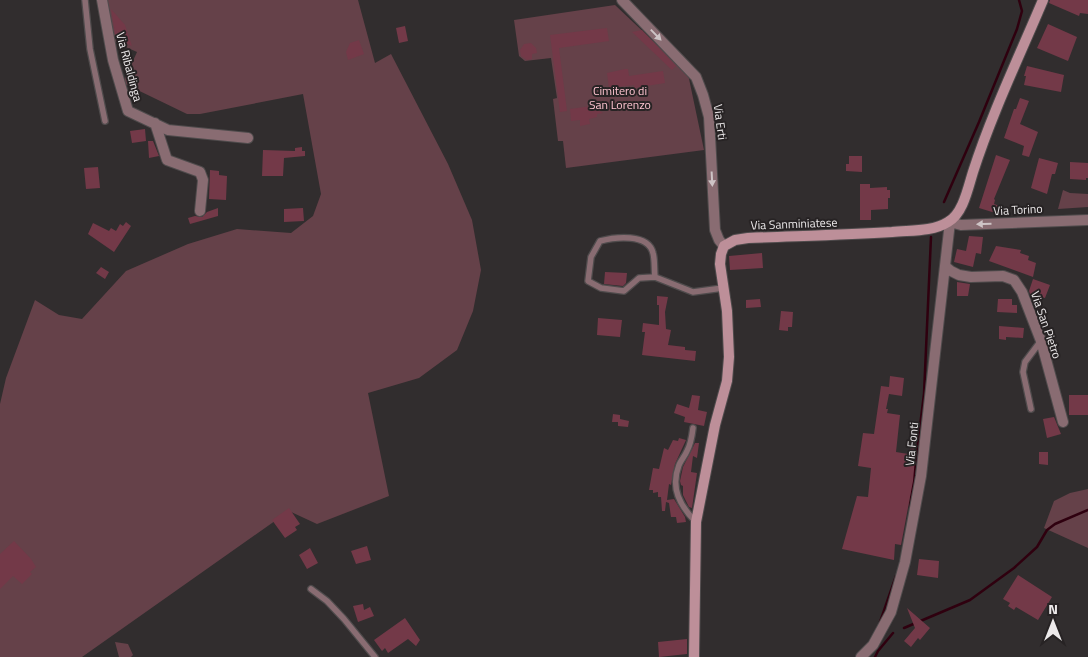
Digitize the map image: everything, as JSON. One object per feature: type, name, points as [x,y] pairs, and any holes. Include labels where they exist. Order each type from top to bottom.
[{"type":"main road","points":[[950,222],[956,215],[966,194],[985,136],[1043,0]]},
{"type":"main road","name":"Via Sanminiatese","points":[[724,246],[735,240],[748,238],[922,230],[950,222]]},
{"type":"main road","points":[[694,657],[696,522],[727,381],[727,311],[720,264],[724,246]]},
{"type":"street","name":"Via Ribaldinga","points":[[102,0],[113,60],[128,111],[168,130],[248,138]]},
{"type":"street","name":"Via Erti","points":[[622,0],[696,78],[709,117],[715,230],[724,246]]},
{"type":"street","points":[[155,123],[167,160],[200,172],[203,180],[200,211]]},
{"type":"street","name":"Via Torino","points":[[950,222],[961,225],[1088,220]]},
{"type":"street","name":"Via Fonti","points":[[861,657],[873,645],[891,612],[905,562],[921,476],[950,222]]},
{"type":"street","name":"Via San Pietro","points":[[944,266],[959,275],[971,277],[1003,276],[1014,280],[1022,292],[1041,341],[1063,422]]},
{"type":"lane","points":[[84,0],[90,49],[105,121]]},
{"type":"lane","points":[[655,277],[653,252],[647,243],[630,237],[613,238],[600,241],[592,257],[588,281],[601,288],[624,291],[639,278],[655,277],[692,292],[723,288]]},
{"type":"lane","points":[[1031,409],[1023,372],[1025,362],[1041,341]]},
{"type":"lane","points":[[693,428],[688,451],[680,464],[676,476],[676,487],[678,498],[685,510],[696,522]]},
{"type":"lane","points":[[310,588],[327,601],[344,619],[374,657]]},
{"type":"green space","points":[[105,0],[358,0],[375,63],[391,54],[448,164],[472,220],[481,270],[473,311],[457,350],[419,378],[368,393],[389,496],[317,524],[289,511],[82,657],[0,657],[0,404],[6,378],[35,300],[59,315],[82,319],[126,271],[188,244],[237,229],[291,233],[313,216],[321,194],[303,94],[200,114],[187,114],[123,83],[137,52],[112,41]]},
{"type":"green space","name":"Cimitero di San Lorenzo","points":[[615,5],[688,74],[704,150],[566,168],[563,141],[558,141],[553,99],[557,98],[551,58],[525,61],[519,56],[514,20]]},
{"type":"green space","points":[[1063,190],[1070,193],[1088,194],[1088,207],[1058,209]]},
{"type":"green space","points":[[1088,489],[1088,548],[1044,528],[1054,501],[1070,493]]},
{"type":"green space","points":[[115,642],[128,644],[133,655],[131,657],[119,657]]},
{"type":"building","points":[[1050,0],[1088,0],[1088,14],[1080,13],[1079,16],[1049,3]]},
{"type":"building","points":[[111,9],[125,25],[132,46],[116,39]]},
{"type":"building","points":[[1048,24],[1077,37],[1068,61],[1037,48]]},
{"type":"building","points":[[405,26],[408,41],[399,43],[396,28]]},
{"type":"building","points":[[607,28],[609,41],[559,48],[567,111],[560,112],[550,35]]},
{"type":"building","points":[[642,30],[676,66],[672,70],[632,32]]},
{"type":"building","points":[[359,40],[364,54],[348,60],[346,52],[350,43]]},
{"type":"building","points":[[531,43],[536,48],[537,53],[532,54],[532,59],[527,60],[521,56],[520,50],[524,44]]},
{"type":"building","points":[[1027,66],[1064,75],[1061,92],[1024,85]]},
{"type":"building","points":[[628,69],[629,76],[663,71],[665,83],[634,88],[634,85],[609,88],[607,73]]},
{"type":"building","points":[[1020,98],[1029,101],[1020,124],[1038,132],[1029,157],[1022,155],[1024,146],[1004,138]]},
{"type":"building","points":[[592,106],[603,113],[589,119],[590,124],[580,126],[580,120],[571,121],[570,109]]},
{"type":"building","points":[[145,129],[146,141],[132,143],[130,131]]},
{"type":"building","points":[[148,141],[153,141],[159,156],[149,158]]},
{"type":"building","points":[[302,147],[302,151],[305,151],[305,156],[284,158],[283,176],[262,176],[263,150],[295,151],[295,148]]},
{"type":"building","points":[[996,155],[1010,160],[994,199],[994,204],[1005,208],[1002,215],[979,208]]},
{"type":"building","points":[[849,156],[862,156],[862,172],[846,171],[846,164],[849,164]]},
{"type":"building","points":[[1039,158],[1058,163],[1055,174],[1052,174],[1047,194],[1031,188]]},
{"type":"building","points":[[1070,162],[1088,163],[1088,178],[1086,180],[1070,179]]},
{"type":"building","points":[[98,167],[100,188],[86,189],[84,168]]},
{"type":"building","points":[[210,170],[219,171],[219,175],[227,176],[226,200],[209,199]]},
{"type":"building","points":[[860,184],[870,184],[870,188],[887,187],[887,190],[890,190],[888,209],[871,210],[871,220],[860,220]]},
{"type":"building","points":[[218,208],[218,216],[190,224],[188,218],[202,217],[207,212]]},
{"type":"building","points":[[303,208],[304,221],[284,222],[284,209]]},
{"type":"building","points":[[126,222],[131,226],[114,252],[88,234],[93,223],[109,231],[111,228],[116,231],[120,224],[123,226]]},
{"type":"building","points":[[969,236],[983,237],[981,254],[976,253],[973,267],[954,262],[957,249],[966,251]]},
{"type":"building","points":[[996,246],[1021,250],[1020,253],[1029,256],[1028,260],[1036,263],[1033,277],[989,261]]},
{"type":"building","points":[[762,253],[763,268],[730,270],[729,256]]},
{"type":"building","points":[[101,267],[109,272],[105,279],[96,273]]},
{"type":"building","points":[[605,272],[627,273],[626,283],[623,286],[604,284]]},
{"type":"building","points":[[1033,279],[1050,285],[1045,298],[1037,296],[1036,299],[1031,297],[1029,291]]},
{"type":"building","points":[[957,282],[970,284],[968,296],[957,296]]},
{"type":"building","points":[[657,296],[668,297],[665,312],[666,329],[671,330],[668,345],[685,347],[685,350],[696,351],[695,361],[642,355],[645,332],[642,332],[643,323],[659,325]]},
{"type":"building","points":[[760,299],[761,307],[746,308],[746,300]]},
{"type":"building","points":[[998,299],[1012,299],[1012,305],[1017,305],[1017,313],[997,312]]},
{"type":"building","points":[[781,311],[793,312],[792,327],[788,327],[788,331],[779,330]]},
{"type":"building","points":[[598,318],[622,320],[620,337],[597,335]]},
{"type":"building","points":[[999,326],[1024,328],[1023,338],[1006,337],[1006,340],[999,339]]},
{"type":"building","points":[[890,376],[904,378],[902,396],[889,394],[886,409],[888,409],[887,413],[900,415],[896,452],[908,454],[910,449],[916,447],[913,481],[901,545],[895,544],[894,560],[842,549],[857,496],[868,497],[871,468],[858,466],[863,433],[874,434],[881,386],[889,387]]},
{"type":"building","points":[[692,395],[700,396],[698,410],[707,412],[704,426],[684,422],[685,417],[674,413],[677,404],[689,408]]},
{"type":"building","points":[[1069,395],[1088,395],[1088,415],[1069,415]]},
{"type":"building","points":[[613,414],[620,415],[620,419],[629,421],[628,427],[618,426],[618,422],[612,422]]},
{"type":"building","points":[[1054,417],[1061,434],[1047,438],[1043,419]]},
{"type":"building","points":[[679,438],[686,440],[675,464],[671,485],[669,484],[667,500],[674,499],[685,517],[686,522],[677,523],[676,517],[671,517],[669,503],[666,502],[665,511],[662,511],[661,497],[658,497],[658,492],[653,493],[653,490],[649,490],[653,468],[659,469],[664,448],[668,450],[673,440],[678,441]]},
{"type":"building","points":[[695,443],[699,443],[697,458],[693,456],[691,472],[697,473],[692,508],[689,507],[683,495],[683,486],[680,481],[683,467]]},
{"type":"building","points":[[1039,452],[1048,452],[1048,465],[1039,464]]},
{"type":"building","points":[[289,508],[300,524],[295,527],[297,530],[285,538],[272,520]]},
{"type":"building","points":[[14,541],[36,567],[22,584],[13,576],[0,589],[0,554]]},
{"type":"building","points":[[367,546],[371,560],[356,564],[351,551]]},
{"type":"building","points":[[310,548],[318,563],[307,569],[299,555]]},
{"type":"building","points":[[919,559],[939,561],[938,578],[917,575]]},
{"type":"building","points":[[1018,575],[1052,597],[1038,620],[1016,607],[1014,610],[1008,606],[1010,603],[1003,599]]},
{"type":"building","points":[[363,604],[364,610],[370,607],[374,616],[358,622],[353,606]]},
{"type":"building","points":[[907,608],[930,628],[911,647],[904,641],[915,628]]},
{"type":"building","points":[[405,618],[420,640],[416,646],[408,639],[388,653],[385,648],[382,651],[374,640]]},
{"type":"building","points":[[687,639],[687,654],[659,657],[658,642]]},
{"type":"waterway","points":[[944,202],[1017,29],[1022,11],[1019,0]]},
{"type":"waterway","points":[[910,507],[924,394],[931,237]]},
{"type":"waterway","points":[[904,628],[970,600],[1014,568],[1037,547],[1047,530],[1055,524],[1088,510]]},
{"type":"waterway","points":[[880,622],[896,576]]},
{"type":"waterway","points":[[875,657],[893,633]]}]
